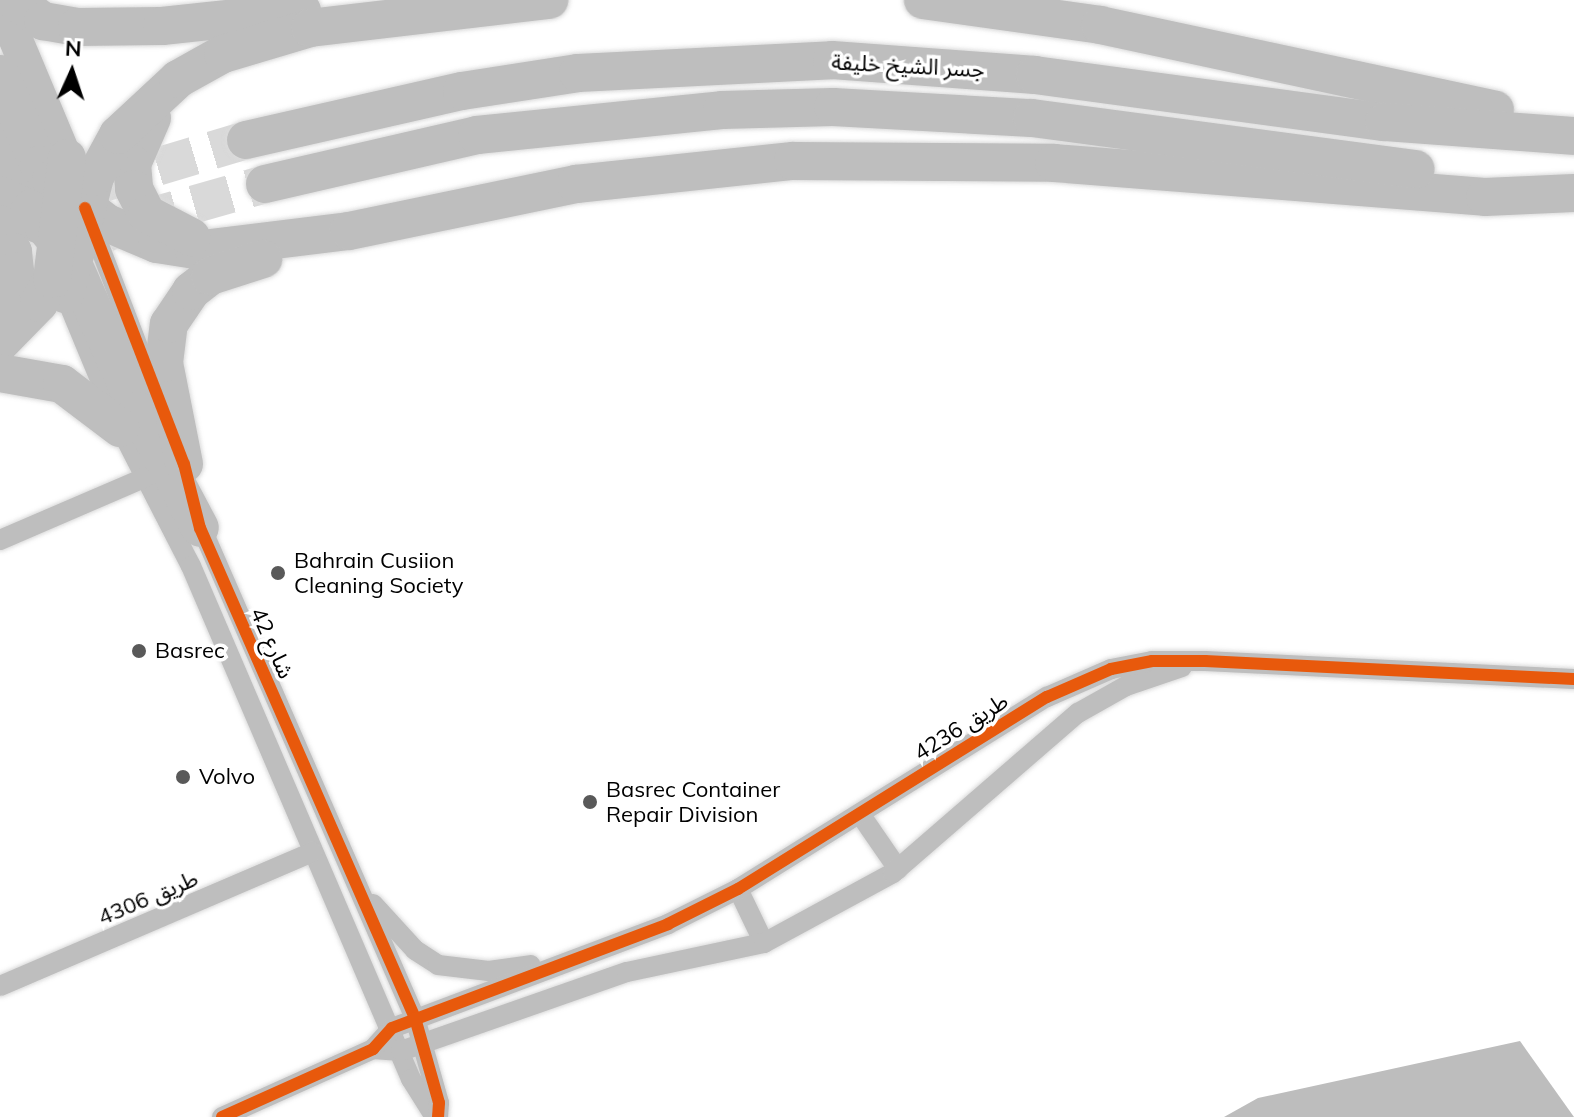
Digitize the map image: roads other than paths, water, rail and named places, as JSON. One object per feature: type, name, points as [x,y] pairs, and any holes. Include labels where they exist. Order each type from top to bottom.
[{"type":"highway","points":[[14,0],[43,21],[117,29],[372,6],[441,10]]},
{"type":"highway","points":[[0,343],[39,303],[39,240],[71,185],[118,135],[178,79],[223,54],[310,28],[441,10],[549,0]]},
{"type":"highway","points":[[923,0],[1100,25],[1485,109],[1574,117]]},
{"type":"highway","name":"جسر الشيخ خليفة","points":[[246,140],[462,91],[578,73],[832,60],[1035,75],[1384,122],[1574,136]]},
{"type":"highway","points":[[0,74],[39,165],[157,244],[194,250],[349,231],[576,184],[697,169],[872,158],[1054,163],[1485,197],[1574,192]]},
{"type":"highway","points":[[178,79],[136,145],[132,177],[139,202],[147,214],[188,237],[243,245]]},
{"type":"highway","name":"جسر الشيخ خليفة","points":[[265,184],[477,135],[722,110],[833,107],[927,109],[1131,128],[1574,192]]},
{"type":"highway","points":[[184,464],[164,363],[165,341],[177,309],[210,276],[349,231]]},
{"type":"highway","points":[[0,325],[15,271],[8,237],[39,240]]},
{"type":"highway","points":[[39,240],[138,411],[200,528]]},
{"type":"highway","points":[[0,373],[62,384],[120,428]]},
{"type":"main road","points":[[0,2],[71,185]]},
{"type":"main road","points":[[0,133],[39,240]]},
{"type":"street","name":"شارع 42","points":[[71,185],[184,464],[200,528],[415,1018],[439,1103],[436,1117]]},
{"type":"street","name":"شارع 42","points":[[39,240],[120,428],[186,555],[424,1106],[436,1117]]},
{"type":"street","points":[[0,540],[146,477]]},
{"type":"street","points":[[232,666],[256,657]]},
{"type":"street","name":"طريق 4236","points":[[415,1018],[668,924],[738,889],[1014,717],[1081,681],[1130,664],[1205,661],[1574,679]]},
{"type":"street","name":"طريق 4236","points":[[424,1043],[627,972],[764,943],[898,869],[1078,713],[1126,686],[1205,661]]},
{"type":"street","points":[[860,814],[898,869]]},
{"type":"street","name":"طريق 4306","points":[[0,986],[313,852]]},
{"type":"street","points":[[358,884],[397,932],[438,965],[489,971],[574,957]]},
{"type":"street","points":[[738,889],[764,943]]},
{"type":"street","points":[[222,1117],[373,1049],[392,1028],[415,1018]]},
{"type":"street","points":[[373,1049],[401,1051],[424,1043]]},
{"type":"tunnel","points":[[103,183],[246,140]]},
{"type":"tunnel","points":[[0,275],[139,220],[265,184]]},
{"type":"place","name":"Bahrain Cusiion Cleaning Society","points":[[278,573]]},
{"type":"place","name":"Basrec","points":[[139,651]]},
{"type":"place","name":"Volvo","points":[[183,777]]},
{"type":"place","name":"Basrec Container Repair Division","points":[[590,802]]}]
